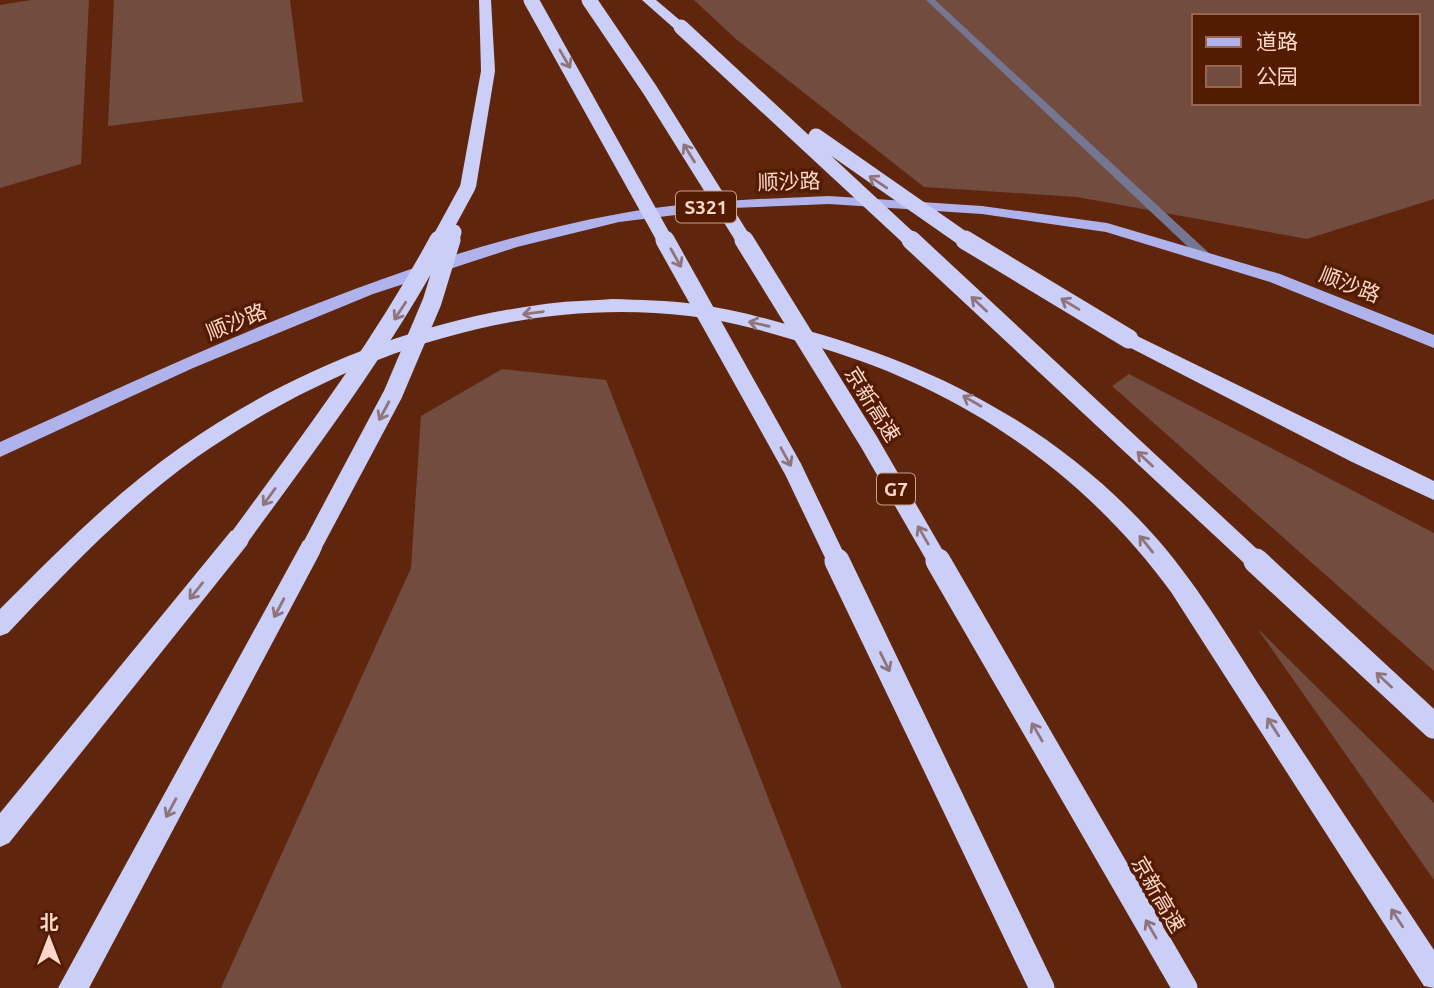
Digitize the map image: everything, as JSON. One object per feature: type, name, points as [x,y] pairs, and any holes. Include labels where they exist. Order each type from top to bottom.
[{"type":"highway","points":[[73,988],[393,394],[432,302],[468,187],[484,116],[488,46],[485,0]]},
{"type":"highway","points":[[531,0],[793,470],[1042,988]]},
{"type":"highway","name":"京新高速","points":[[589,0],[650,90],[869,442],[1185,988]]},
{"type":"highway","points":[[648,0],[790,117],[859,169],[961,238],[1129,339],[1359,456],[1434,491]]},
{"type":"highway","points":[[681,27],[1434,726]]},
{"type":"highway","points":[[0,834],[239,538],[347,391],[407,300],[468,187]]},
{"type":"highway","points":[[0,625],[63,560],[134,495],[198,446],[253,411],[316,377],[383,349],[456,327],[578,307],[632,306],[697,311],[761,324],[845,346],[901,366],[963,396],[1026,433],[1071,468],[1128,522],[1189,598],[1434,976]]},
{"type":"main road","name":"顺沙路","points":[[0,450],[187,364],[368,290],[514,243],[619,218],[732,204],[829,200],[968,209],[1107,228],[1275,278],[1398,325],[1434,342]]},
{"type":"street","points":[[930,0],[1206,257]]},
{"type":"green space","points":[[31,0],[89,0],[81,164],[0,188],[0,5]]},
{"type":"green space","points":[[114,0],[290,0],[303,102],[108,126]]},
{"type":"green space","points":[[694,0],[1434,0],[1434,199],[1307,239],[1077,197],[924,187],[737,40]]},
{"type":"green space","points":[[502,369],[606,380],[842,988],[221,988],[411,568],[421,416]]},
{"type":"green space","points":[[1129,374],[1434,533],[1434,671],[1112,386]]},
{"type":"green space","points":[[1257,628],[1434,803],[1434,880]]}]
